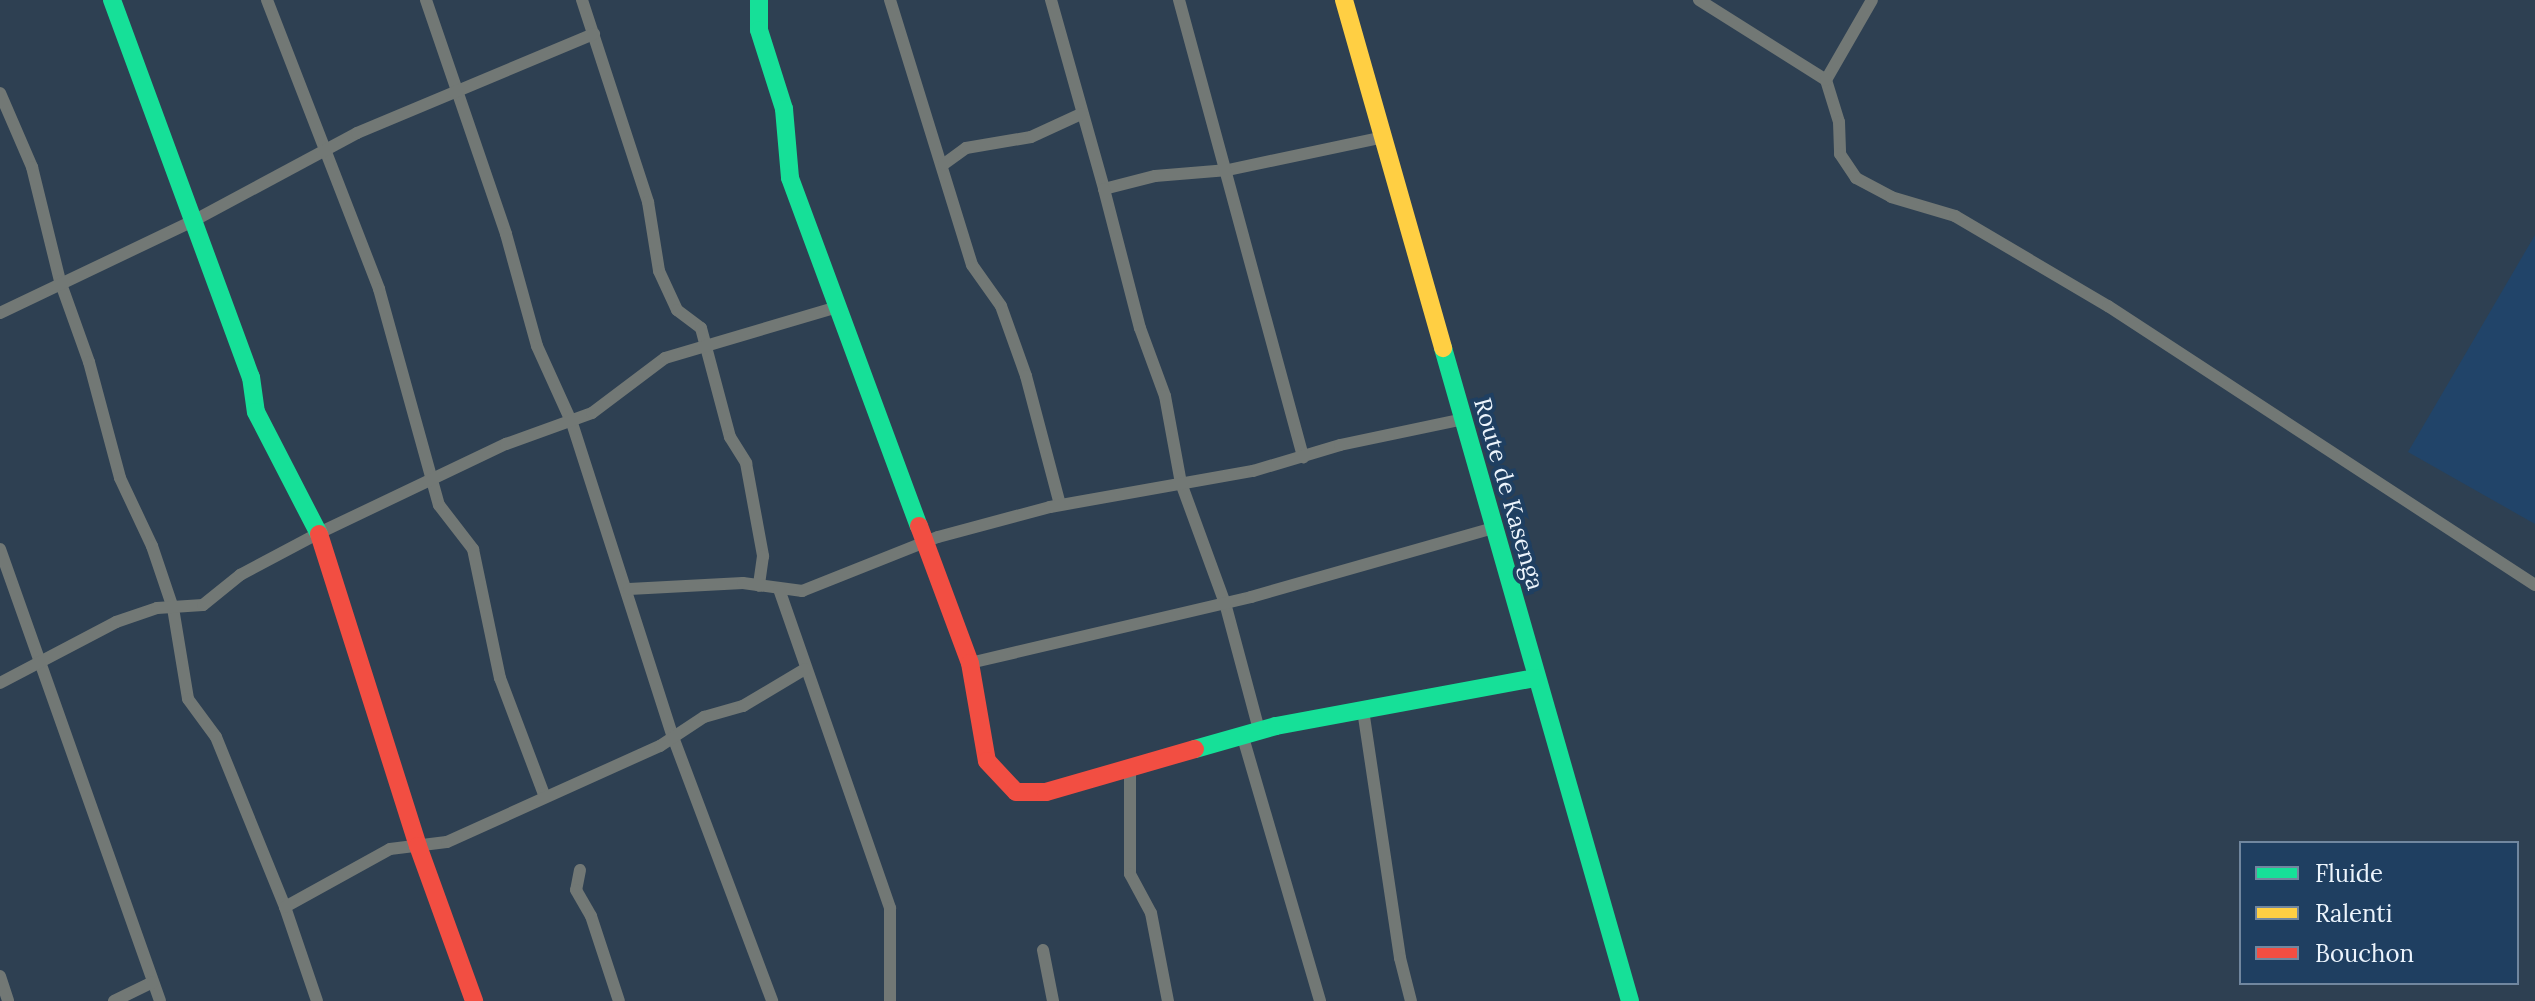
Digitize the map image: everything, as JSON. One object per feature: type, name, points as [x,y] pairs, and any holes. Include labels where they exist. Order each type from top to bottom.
[{"type":"main road","points":[[112,0],[195,220],[237,351],[251,377],[256,412],[319,533],[418,846],[474,1001]]},
{"type":"main road","points":[[759,0],[757,22],[784,109],[790,178],[970,663],[987,761],[1016,792],[1046,792],[1250,732],[1536,678]]},
{"type":"main road","name":"Route de Kasenga","points":[[1344,0],[1630,1001]]},
{"type":"street","points":[[267,0],[379,289],[439,505],[473,549],[500,678],[545,797]]},
{"type":"street","points":[[426,0],[459,91],[537,346],[572,423],[629,589],[673,737],[772,1001]]},
{"type":"street","points":[[582,0],[648,202],[659,271],[677,310],[701,328],[730,437],[751,479],[763,556],[759,586]]},
{"type":"street","points":[[890,0],[944,164],[972,265],[1001,306],[1026,376],[1060,505]]},
{"type":"street","points":[[1051,0],[1140,328],[1165,396],[1181,483],[1225,603],[1250,732],[1320,1001]]},
{"type":"street","points":[[1179,0],[1228,170],[1303,457]]},
{"type":"street","points":[[1699,0],[1826,80],[1839,122],[1840,154],[1856,178],[1891,197],[1955,216],[2108,306],[2535,585]]},
{"type":"street","points":[[1826,80],[1872,0]]},
{"type":"street","points":[[0,313],[60,281],[195,220],[327,150],[594,34]]},
{"type":"street","points":[[0,93],[32,167],[60,281],[89,362],[120,478],[152,546],[173,608],[188,699],[216,737],[285,907],[317,1001]]},
{"type":"street","points":[[944,164],[966,148],[1031,137],[1081,114]]},
{"type":"street","points":[[1104,189],[1155,176],[1228,170],[1384,137]]},
{"type":"street","points":[[0,683],[41,665],[116,622],[173,608],[203,605],[240,575],[319,533],[506,444],[572,423],[601,407],[643,371],[707,344],[837,307]]},
{"type":"street","points":[[629,589],[812,588],[925,545],[1060,505],[1303,457],[1463,419]]},
{"type":"street","points":[[970,663],[1225,603],[1494,528]]},
{"type":"street","points":[[0,549],[160,1001]]},
{"type":"street","points":[[779,589],[890,908],[890,1001]]},
{"type":"street","points":[[285,907],[390,849],[447,842],[673,737],[704,717],[743,706],[805,669]]},
{"type":"street","points":[[1363,710],[1400,958],[1411,1001]]},
{"type":"street","points":[[1130,768],[1130,874],[1151,913],[1168,1001]]},
{"type":"street","points":[[580,870],[576,890],[591,916],[619,1001]]},
{"type":"street","points":[[1043,950],[1053,1001]]},
{"type":"street","points":[[0,976],[8,1001]]},
{"type":"street","points":[[114,1001],[153,982]]},
{"type":"shaded area","points":[[2535,235],[2535,524],[2408,452]]},
{"type":"traffic: fast","points":[[112,0],[251,377],[256,412],[319,534]]},
{"type":"traffic: fast","points":[[759,0],[759,30],[784,109],[790,178],[919,526]]},
{"type":"traffic: fast","points":[[1443,348],[1630,1001]]},
{"type":"traffic: fast","points":[[1195,749],[1276,726],[1536,678]]},
{"type":"traffic: slow","points":[[1344,0],[1443,348]]},
{"type":"traffic: jam","points":[[919,526],[970,663],[987,761],[1016,792],[1046,792],[1195,749]]},
{"type":"traffic: jam","points":[[319,534],[418,846],[474,1001]]}]
